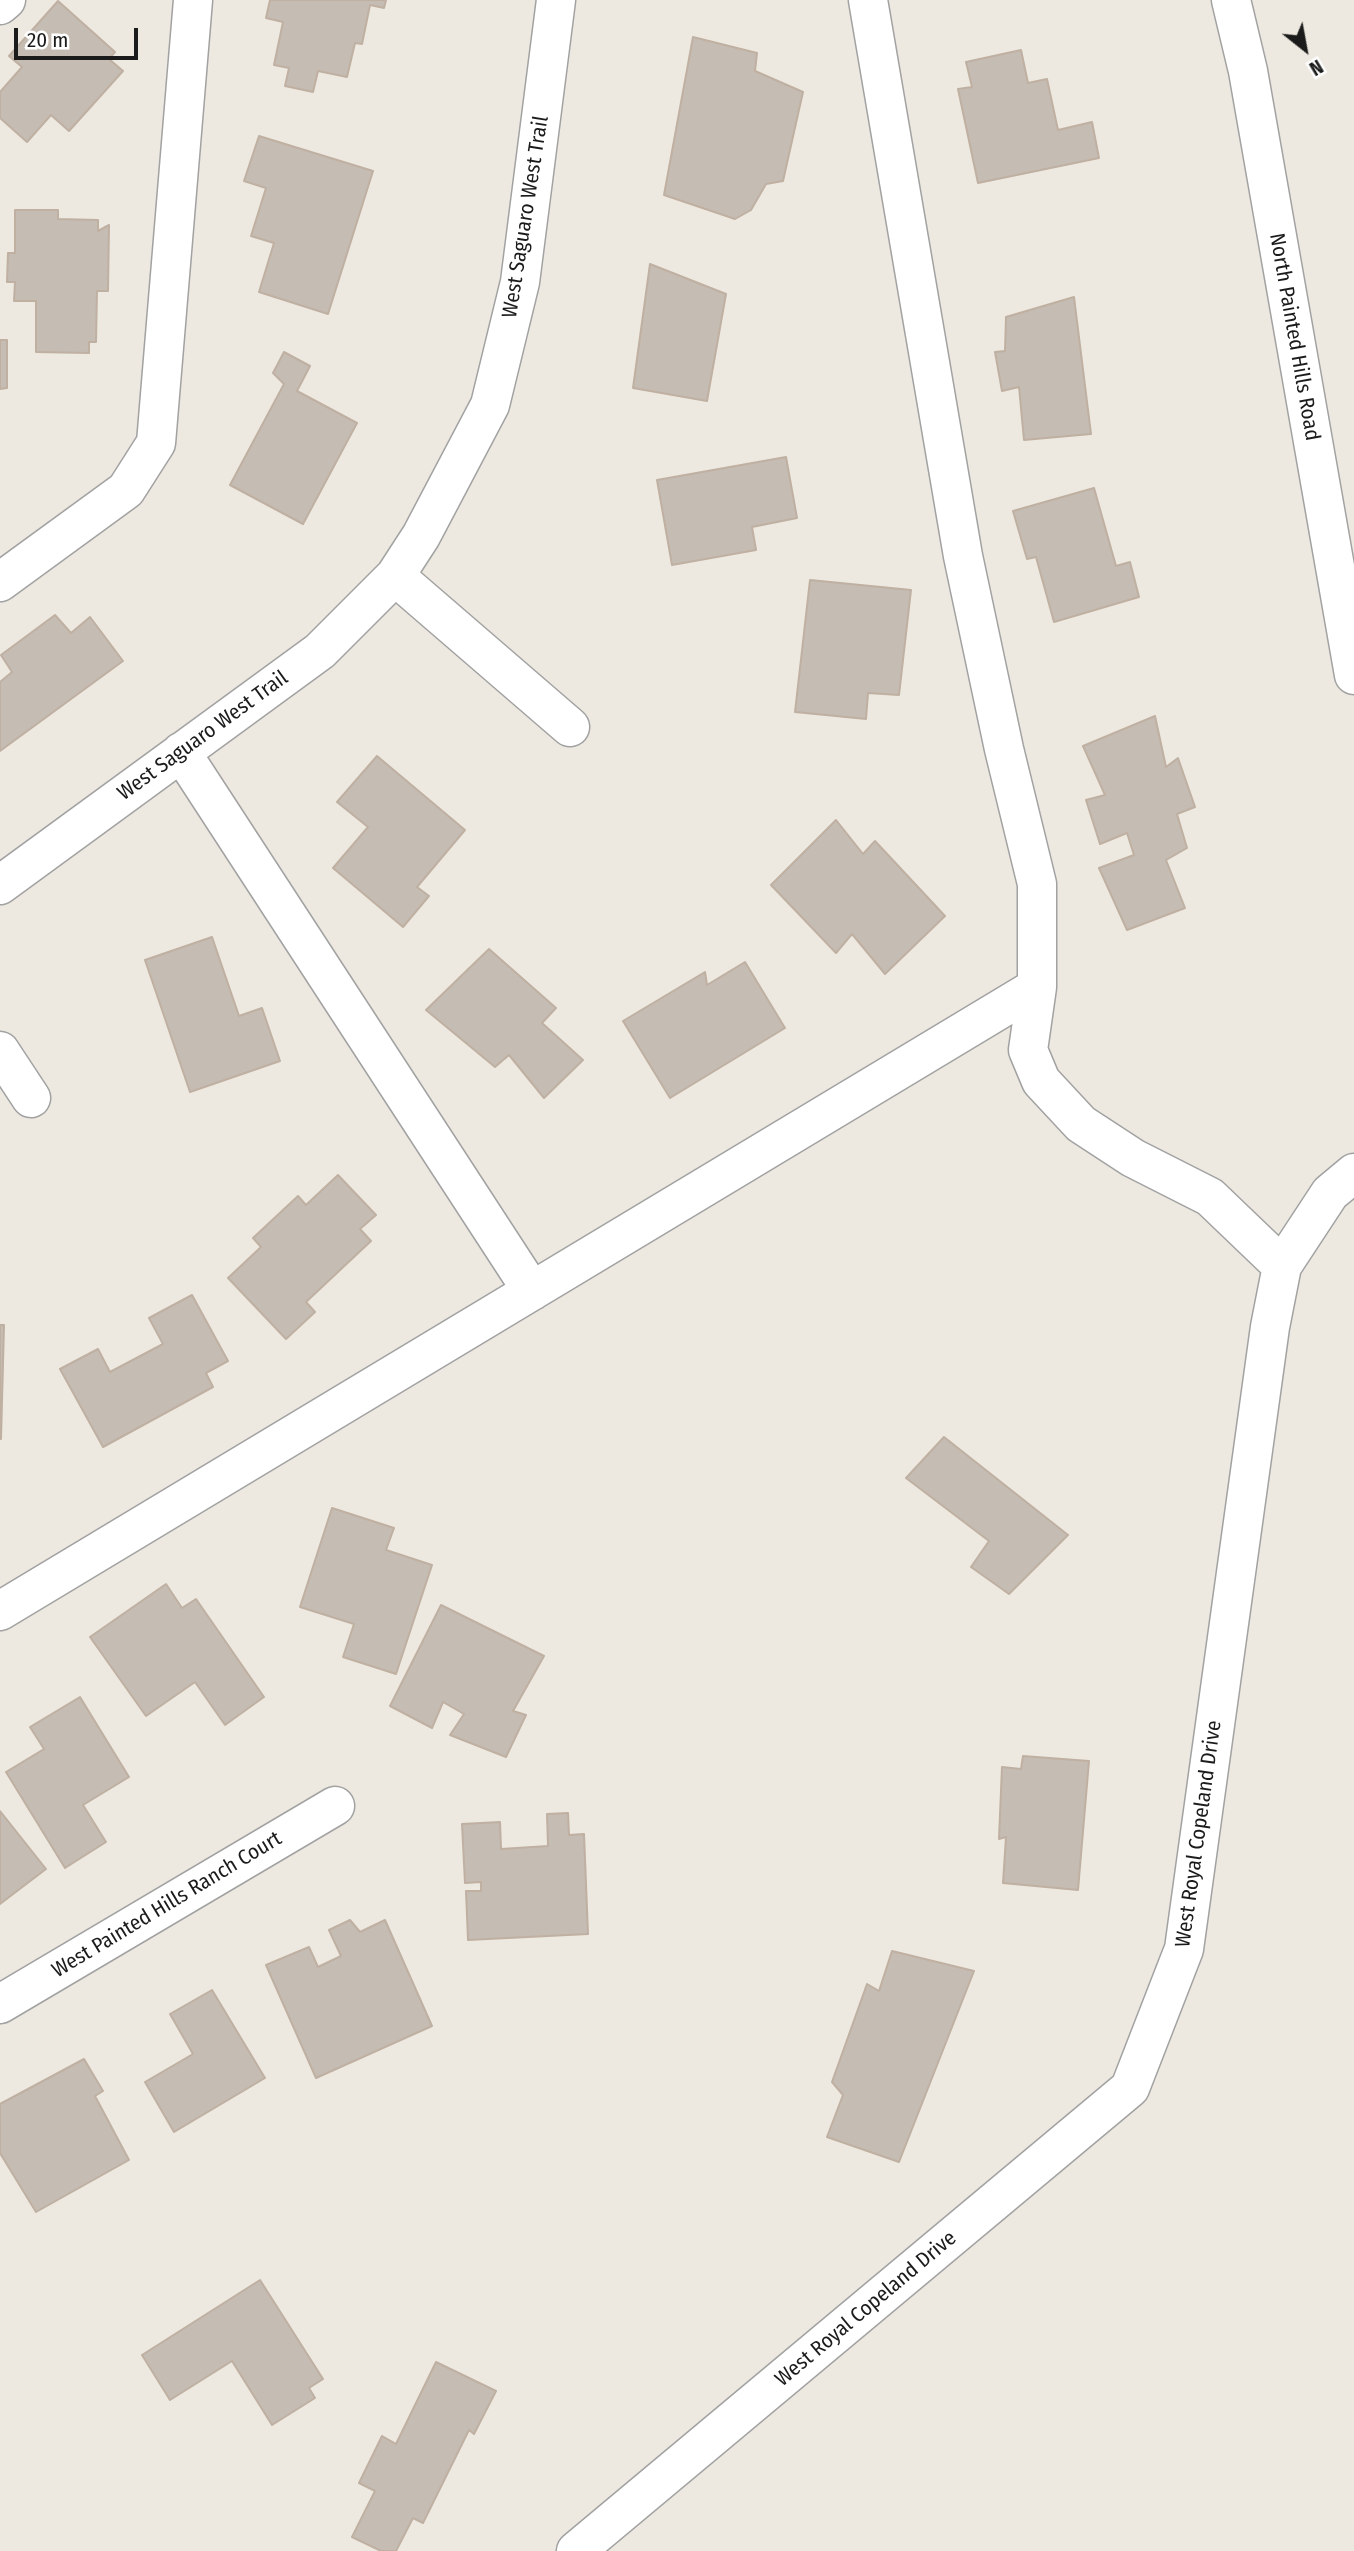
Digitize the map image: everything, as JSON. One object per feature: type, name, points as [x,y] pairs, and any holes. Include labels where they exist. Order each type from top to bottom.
[{"type":"street","points":[[0,5],[6,0]]},
{"type":"street","points":[[0,582],[126,490],[156,443],[193,0]]},
{"type":"street","name":"West Saguaro West Trail","points":[[0,885],[320,651],[396,576],[421,536],[490,405],[520,282],[556,0]]},
{"type":"street","points":[[868,0],[963,556],[1004,748],[1037,884],[1037,986],[1028,1050],[1041,1081],[1080,1124],[1133,1158],[1210,1197],[1282,1266]]},
{"type":"street","name":"North Painted Hills Road","points":[[1231,0],[1248,71],[1354,675]]},
{"type":"street","points":[[396,576],[570,727]]},
{"type":"street","points":[[181,752],[532,1291]]},
{"type":"street","points":[[0,1611],[1037,986]]},
{"type":"street","points":[[0,1051],[32,1098]]},
{"type":"street","name":"West Royal Copeland Drive","points":[[576,2551],[1130,2088],[1184,1949],[1270,1327],[1282,1266],[1330,1193],[1354,1173]]},
{"type":"street","name":"West Painted Hills Ranch Court","points":[[0,2004],[335,1806]]},
{"type":"building","points":[[270,0],[386,0],[384,8],[370,5],[362,44],[355,43],[347,77],[318,71],[313,92],[285,86],[289,68],[274,65],[283,22],[266,18]]},
{"type":"building","points":[[58,1],[115,52],[109,59],[123,71],[69,131],[51,115],[27,142],[0,118],[0,92],[22,67],[9,56]]},
{"type":"building","points":[[693,37],[757,53],[755,71],[803,92],[783,181],[766,184],[751,210],[735,219],[664,195]]},
{"type":"building","points":[[1021,50],[1028,83],[1047,79],[1058,130],[1092,122],[1099,158],[978,183],[958,89],[972,87],[966,62]]},
{"type":"building","points":[[259,136],[373,171],[328,314],[259,292],[274,243],[251,236],[266,188],[244,181]]},
{"type":"building","points":[[15,210],[58,210],[58,219],[98,220],[98,231],[109,225],[108,291],[97,291],[96,342],[89,342],[89,353],[36,352],[36,301],[14,301],[15,282],[7,282],[8,253],[15,253]]},
{"type":"building","points":[[650,264],[726,294],[707,401],[633,388]]},
{"type":"building","points":[[1074,297],[1091,434],[1024,440],[1019,387],[1002,391],[995,352],[1005,351],[1006,317]]},
{"type":"building","points":[[0,340],[7,340],[7,388],[0,389]]},
{"type":"building","points":[[284,352],[310,366],[297,391],[357,423],[303,524],[230,485],[284,384],[273,373]]},
{"type":"building","points":[[786,457],[797,518],[752,527],[756,550],[672,565],[657,480]]},
{"type":"building","points":[[1094,488],[1116,566],[1130,562],[1139,597],[1054,622],[1036,557],[1027,559],[1013,511]]},
{"type":"building","points":[[810,580],[911,590],[899,695],[868,693],[866,719],[795,712]]},
{"type":"building","points":[[55,615],[71,633],[90,617],[123,661],[0,751],[0,682],[12,672],[1,655]]},
{"type":"building","points":[[1155,716],[1166,767],[1178,758],[1195,807],[1177,814],[1187,848],[1166,860],[1185,908],[1127,930],[1099,868],[1134,855],[1127,833],[1100,844],[1086,800],[1105,795],[1083,746]]},
{"type":"building","points":[[377,756],[465,830],[417,887],[429,896],[403,927],[333,868],[368,827],[337,802]]},
{"type":"building","points":[[836,820],[863,854],[875,841],[945,916],[885,974],[852,934],[836,953],[771,885]]},
{"type":"building","points":[[212,937],[239,1016],[262,1008],[280,1061],[190,1092],[145,960]]},
{"type":"building","points":[[489,949],[556,1008],[542,1023],[583,1060],[544,1098],[509,1055],[495,1067],[426,1010]]},
{"type":"building","points":[[745,962],[785,1028],[670,1098],[623,1021],[705,972],[707,985]]},
{"type":"building","points":[[338,1175],[376,1215],[360,1229],[371,1241],[306,1302],[315,1312],[286,1339],[228,1278],[261,1247],[253,1238],[298,1196],[306,1205]]},
{"type":"building","points":[[192,1295],[228,1361],[206,1373],[213,1387],[103,1447],[60,1369],[98,1349],[110,1372],[163,1344],[149,1318]]},
{"type":"building","points":[[0,1325],[4,1325],[1,1439],[0,1439]]},
{"type":"building","points":[[944,1437],[1068,1535],[1009,1594],[971,1567],[989,1541],[906,1478]]},
{"type":"building","points":[[332,1508],[394,1528],[386,1550],[432,1565],[396,1674],[343,1657],[354,1624],[300,1607]]},
{"type":"building","points":[[166,1584],[182,1608],[196,1599],[264,1697],[225,1725],[195,1682],[146,1716],[90,1637]]},
{"type":"building","points":[[441,1605],[544,1656],[513,1711],[526,1715],[506,1757],[450,1735],[464,1714],[443,1702],[432,1728],[390,1706]]},
{"type":"building","points":[[80,1697],[129,1777],[83,1805],[106,1842],[65,1868],[6,1772],[44,1749],[30,1727]]},
{"type":"building","points":[[1023,1756],[1089,1761],[1078,1890],[1003,1883],[1006,1837],[999,1839],[1002,1767],[1021,1769]]},
{"type":"building","points":[[0,1811],[46,1869],[0,1904]]},
{"type":"building","points":[[568,1813],[569,1835],[584,1834],[588,1934],[468,1940],[466,1891],[481,1891],[481,1882],[465,1883],[462,1824],[500,1822],[501,1849],[548,1846],[547,1814]]},
{"type":"building","points":[[350,1920],[360,1932],[385,1920],[432,2026],[316,2078],[266,1965],[309,1947],[318,1967],[341,1956],[329,1930]]},
{"type":"building","points":[[892,1951],[974,1971],[899,2162],[827,2137],[843,2095],[832,2082],[867,1984],[879,1991]]},
{"type":"building","points":[[212,1990],[265,2078],[174,2132],[145,2082],[193,2054],[170,2014]]},
{"type":"building","points":[[84,2059],[103,2091],[95,2096],[129,2160],[36,2212],[0,2153],[0,2104]]},
{"type":"building","points":[[260,2280],[323,2379],[309,2388],[315,2398],[272,2425],[232,2361],[170,2400],[142,2355]]},
{"type":"building","points":[[436,2362],[496,2391],[474,2434],[469,2430],[423,2523],[413,2518],[396,2551],[381,2551],[352,2537],[375,2491],[359,2483],[382,2436],[396,2444]]}]
